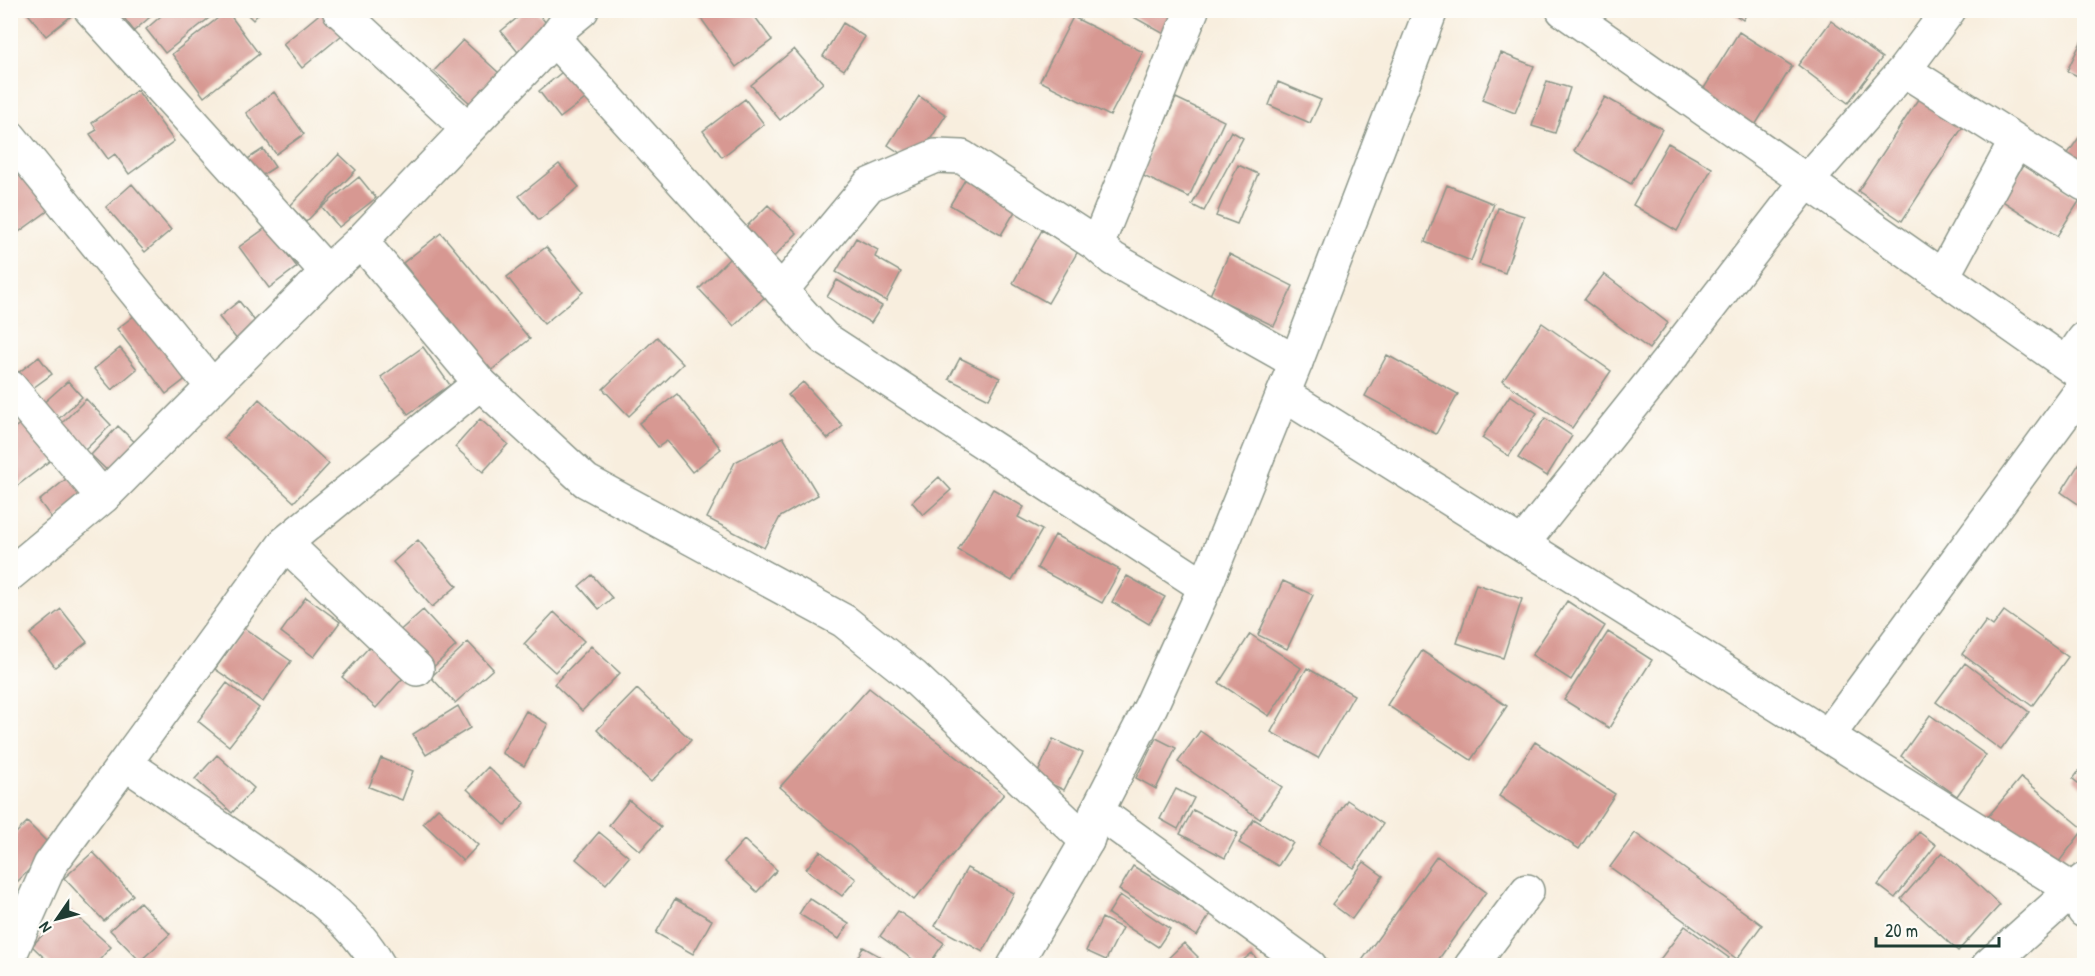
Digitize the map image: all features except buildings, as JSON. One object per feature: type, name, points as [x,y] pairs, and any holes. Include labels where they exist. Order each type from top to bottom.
[{"type":"street","points":[[91,10],[327,272]]},
{"type":"street","points":[[339,10],[468,129]]},
{"type":"street","points":[[10,574],[103,497],[212,386],[361,241],[554,39],[565,24],[582,10]]},
{"type":"street","points":[[1097,245],[1192,10]]},
{"type":"street","points":[[1014,966],[1092,826],[1151,706],[1204,586],[1296,362],[1431,10]]},
{"type":"street","points":[[1563,10],[1943,276],[2080,366],[1828,736]]},
{"type":"street","points":[[1522,544],[1665,365],[1807,181],[1904,70],[1949,10]]},
{"type":"street","points":[[554,39],[824,338],[1204,586]]},
{"type":"street","points":[[1904,70],[2085,184]]},
{"type":"street","points":[[10,137],[212,386]]},
{"type":"street","points":[[1943,276],[2016,141]]},
{"type":"street","points":[[781,291],[869,185],[936,156],[962,157],[1097,245],[1113,259],[1296,362]]},
{"type":"street","points":[[361,241],[480,383],[586,481],[844,621],[914,676],[1092,826],[1310,966]]},
{"type":"street","points":[[10,955],[50,865],[285,543],[480,383]]},
{"type":"street","points":[[10,387],[103,497]]},
{"type":"street","points":[[1283,394],[2081,894],[1995,964]]},
{"type":"street","points":[[285,543],[417,669]]},
{"type":"street","points":[[125,763],[314,893],[343,919],[371,952],[379,966]]},
{"type":"street","points":[[1471,966],[1527,891]]}]
